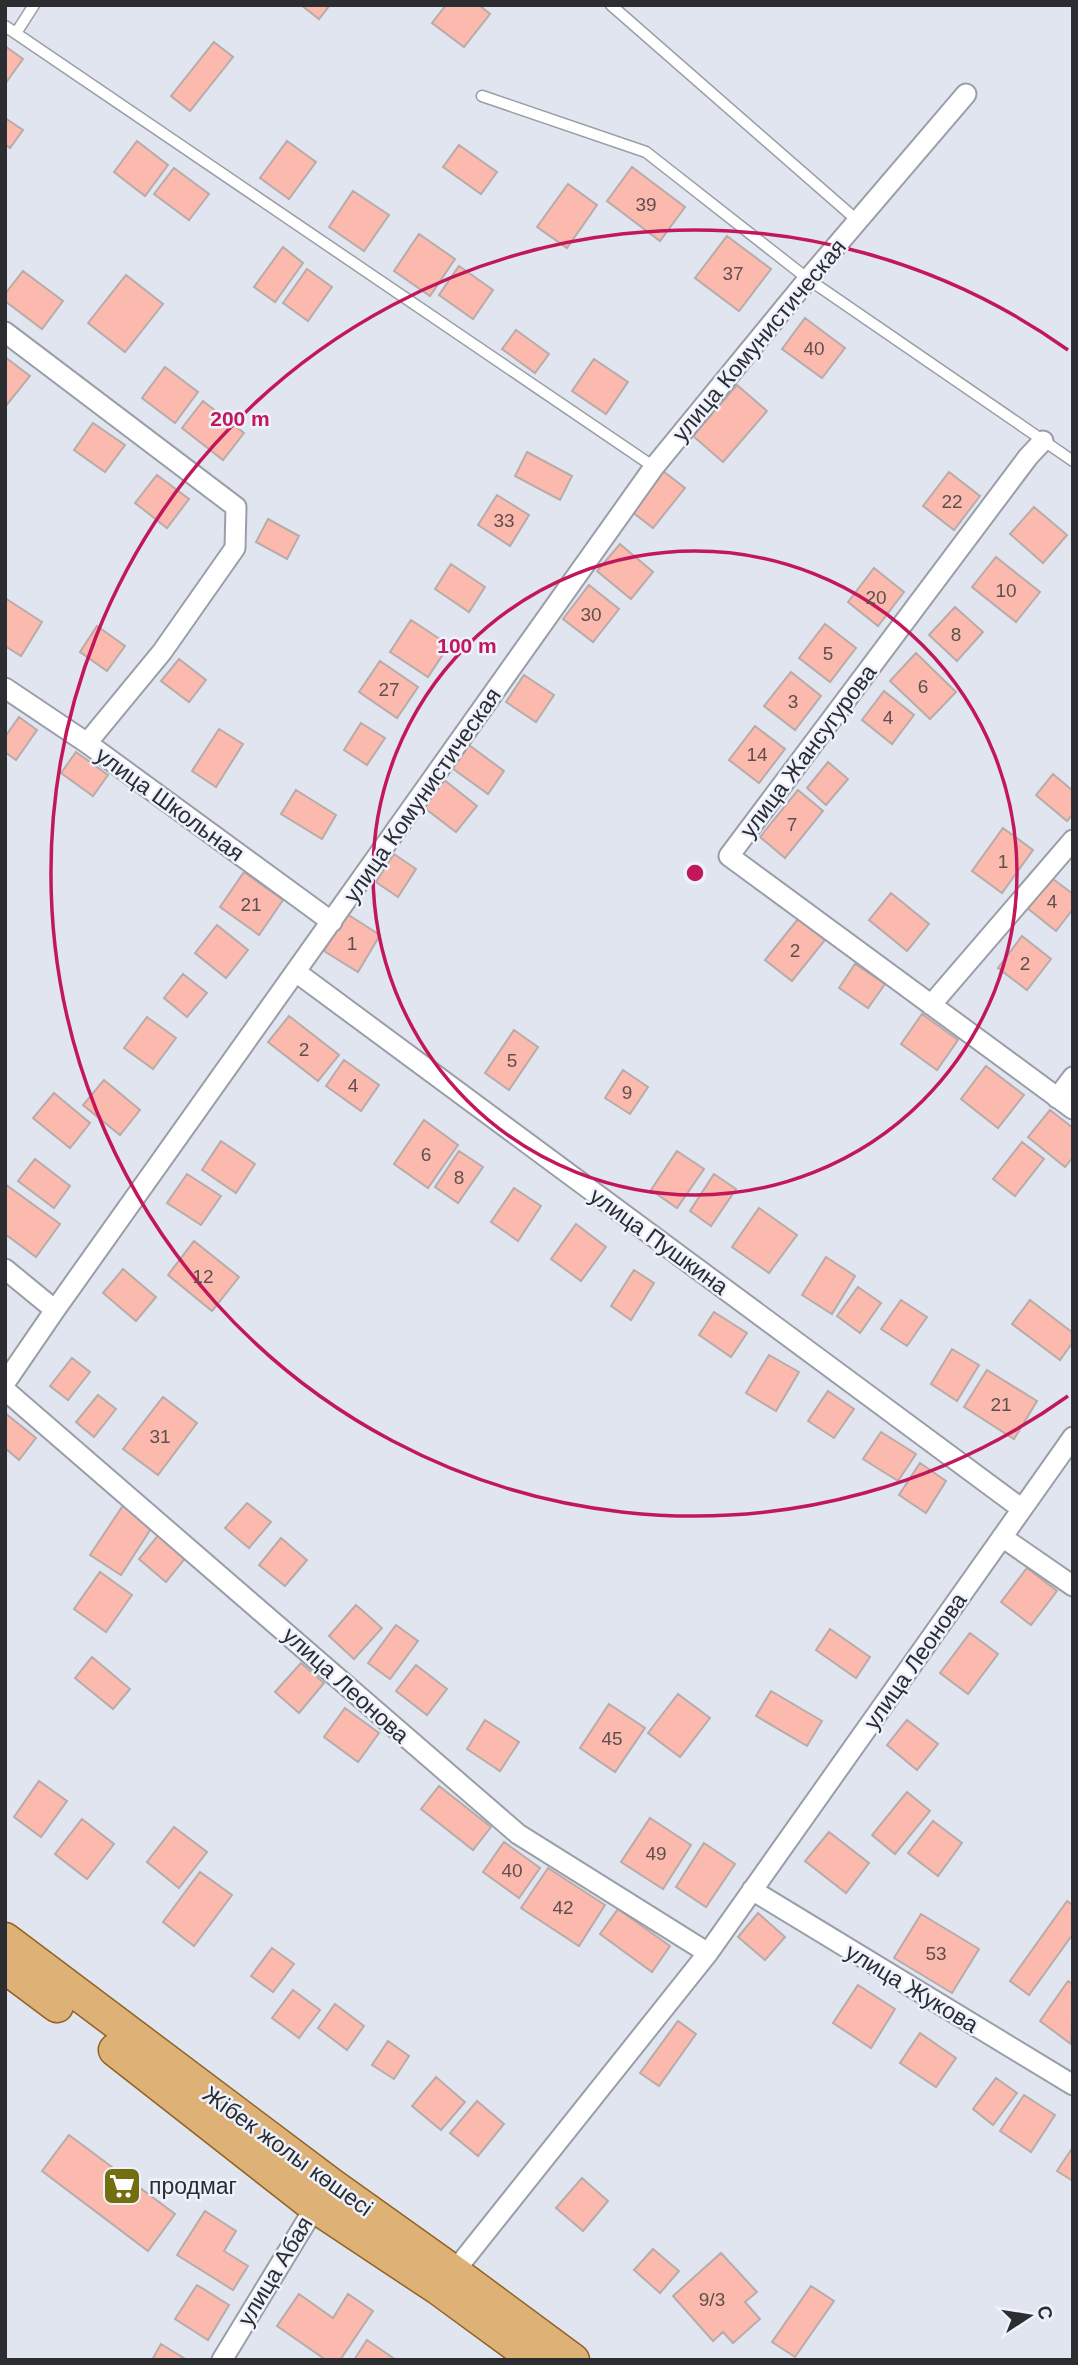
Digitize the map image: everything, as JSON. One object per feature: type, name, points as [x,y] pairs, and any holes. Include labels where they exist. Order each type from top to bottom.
[{"type":"main road","name":"Жібек жолы көшесі","points":[[5,1938],[323,2195]]},
{"type":"main road","name":"Жібек жолы көшесі","points":[[5,1967],[323,2195],[446,2280],[573,2360]]},
{"type":"main road","name":"Жібек жолы көшесі","points":[[446,2280],[536,2360]]},
{"type":"street","name":"улица Комунистическая","points":[[5,1383],[654,467],[808,279],[966,94]]},
{"type":"street","points":[[5,332],[236,507],[235,548],[162,652],[87,743]]},
{"type":"street","name":"улица Жансугурова","points":[[1043,440],[730,856],[1065,1104]]},
{"type":"street","name":"улица Школьная","points":[[5,688],[87,743],[332,922]]},
{"type":"street","points":[[931,1004],[1073,840]]},
{"type":"street","name":"улица Пушкина","points":[[296,972],[1022,1509]]},
{"type":"street","points":[[1065,1104],[1073,1077]]},
{"type":"street","points":[[5,1269],[55,1310]]},
{"type":"street","name":"улица Леонова","points":[[5,1390],[518,1834],[708,1953]]},
{"type":"street","name":"улица Леонова","points":[[446,2280],[708,1953],[1073,1437]]},
{"type":"street","points":[[1002,1537],[1073,1586]]},
{"type":"street","name":"улица Жукова","points":[[752,1890],[1073,2085]]},
{"type":"street","name":"улица Абая","points":[[222,2360],[323,2195]]},
{"type":"lane","points":[[16,33],[34,5]]},
{"type":"lane","points":[[611,5],[858,221]]},
{"type":"lane","points":[[5,26],[654,467]]},
{"type":"lane","points":[[482,96],[646,152],[808,279],[1073,461]]},
{"type":"building","points":[[301,5],[330,5],[319,19]]},
{"type":"building","points":[[446,5],[479,5],[490,14],[464,47],[432,23]]},
{"type":"building","points":[[214,42],[233,57],[190,111],[171,96]]},
{"type":"building","points":[[5,46],[23,59],[5,84]]},
{"type":"building","points":[[5,118],[23,130],[10,148],[5,144]]},
{"type":"building","points":[[137,141],[168,165],[145,196],[114,172]]},
{"type":"building","points":[[287,141],[316,162],[289,199],[260,178]]},
{"type":"building","points":[[459,145],[497,172],[481,194],[443,167]]},
{"type":"building","points":[[632,167],[685,207],[660,241],[607,201]]},
{"type":"building","points":[[174,168],[209,194],[189,220],[154,194]]},
{"type":"building","points":[[568,184],[597,205],[567,248],[537,227]]},
{"type":"building","points":[[353,191],[389,215],[364,251],[329,227]]},
{"type":"building","points":[[419,234],[455,259],[430,296],[394,271]]},
{"type":"building","points":[[727,236],[771,269],[739,311],[695,278]]},
{"type":"building","points":[[283,247],[303,263],[275,302],[254,287]]},
{"type":"building","points":[[459,266],[493,290],[473,319],[439,295]]},
{"type":"building","points":[[307,269],[332,287],[308,321],[283,303]]},
{"type":"building","points":[[23,271],[63,301],[42,329],[5,301],[5,294]]},
{"type":"building","points":[[126,275],[163,304],[125,352],[88,323]]},
{"type":"building","points":[[805,318],[845,348],[822,378],[782,349]]},
{"type":"building","points":[[516,330],[549,354],[535,373],[502,349]]},
{"type":"building","points":[[5,357],[30,376],[5,407]]},
{"type":"building","points":[[594,359],[628,382],[606,414],[572,391]]},
{"type":"building","points":[[165,367],[198,392],[175,423],[142,398]]},
{"type":"building","points":[[737,385],[767,411],[723,462],[693,436]]},
{"type":"building","points":[[203,401],[244,433],[223,460],[182,428]]},
{"type":"building","points":[[93,423],[125,445],[105,472],[74,450]]},
{"type":"building","points":[[527,452],[572,476],[560,500],[515,476]]},
{"type":"building","points":[[663,471],[685,488],[653,528],[631,511]]},
{"type":"building","points":[[949,472],[980,496],[954,530],[923,506]]},
{"type":"building","points":[[157,475],[189,499],[167,528],[135,503]]},
{"type":"building","points":[[497,495],[529,515],[510,546],[478,525]]},
{"type":"building","points":[[1034,507],[1067,535],[1043,563],[1010,534]]},
{"type":"building","points":[[268,519],[299,536],[287,559],[256,542]]},
{"type":"building","points":[[620,544],[653,572],[631,599],[597,571]]},
{"type":"building","points":[[996,557],[1040,592],[1016,622],[972,587]]},
{"type":"building","points":[[451,564],[485,587],[469,612],[435,589]]},
{"type":"building","points":[[874,568],[904,592],[878,626],[848,602]]},
{"type":"building","points":[[589,585],[619,609],[593,642],[563,619]]},
{"type":"building","points":[[5,598],[42,622],[21,656],[5,646]]},
{"type":"building","points":[[955,607],[983,632],[957,661],[929,635]]},
{"type":"building","points":[[411,620],[449,645],[428,677],[390,652]]},
{"type":"building","points":[[825,624],[856,648],[830,682],[799,658]]},
{"type":"building","points":[[97,626],[125,646],[107,671],[80,652]]},
{"type":"building","points":[[916,653],[956,692],[930,719],[890,681]]},
{"type":"building","points":[[179,659],[206,680],[189,702],[161,681]]},
{"type":"building","points":[[380,661],[418,687],[397,718],[359,692]]},
{"type":"building","points":[[791,672],[821,696],[795,730],[764,706]]},
{"type":"building","points":[[524,675],[554,695],[536,722],[506,702]]},
{"type":"building","points":[[884,691],[914,715],[892,744],[862,720]]},
{"type":"building","points":[[19,717],[37,730],[16,760],[5,752],[5,737]]},
{"type":"building","points":[[361,723],[385,738],[367,765],[344,750]]},
{"type":"building","points":[[755,726],[785,749],[759,783],[729,760]]},
{"type":"building","points":[[219,729],[243,744],[216,787],[192,771]]},
{"type":"building","points":[[469,745],[504,771],[488,794],[452,768]]},
{"type":"building","points":[[76,752],[108,775],[93,796],[61,773]]},
{"type":"building","points":[[828,762],[848,779],[826,805],[807,788]]},
{"type":"building","points":[[1053,774],[1073,791],[1073,814],[1067,821],[1036,795]]},
{"type":"building","points":[[443,779],[477,806],[456,832],[422,806]]},
{"type":"building","points":[[296,790],[336,815],[322,839],[281,814]]},
{"type":"building","points":[[798,790],[823,811],[785,858],[760,837]]},
{"type":"building","points":[[1003,828],[1033,850],[1002,893],[972,871]]},
{"type":"building","points":[[394,854],[416,869],[398,897],[376,882]]},
{"type":"building","points":[[244,872],[283,900],[259,935],[220,907]]},
{"type":"building","points":[[1049,876],[1073,894],[1073,909],[1056,931],[1026,907]]},
{"type":"building","points":[[891,893],[929,924],[907,951],[869,920]]},
{"type":"building","points":[[347,914],[380,935],[358,972],[324,951]]},
{"type":"building","points":[[798,919],[825,940],[792,981],[765,960]]},
{"type":"building","points":[[217,925],[248,950],[226,978],[195,953]]},
{"type":"building","points":[[1022,936],[1051,959],[1027,990],[998,968]]},
{"type":"building","points":[[855,964],[885,984],[868,1008],[839,988]]},
{"type":"building","points":[[183,974],[207,993],[187,1017],[164,998]]},
{"type":"building","points":[[922,1014],[958,1040],[937,1070],[901,1044]]},
{"type":"building","points":[[289,1016],[339,1055],[318,1081],[268,1042]]},
{"type":"building","points":[[147,1017],[176,1038],[153,1069],[124,1048]]},
{"type":"building","points":[[514,1030],[538,1047],[509,1090],[485,1073]]},
{"type":"building","points":[[344,1060],[379,1085],[361,1111],[326,1086]]},
{"type":"building","points":[[986,1066],[1024,1095],[998,1128],[961,1099]]},
{"type":"building","points":[[623,1070],[648,1087],[630,1114],[605,1098]]},
{"type":"building","points":[[104,1080],[140,1110],[120,1135],[83,1105]]},
{"type":"building","points":[[54,1093],[90,1123],[70,1148],[33,1118]]},
{"type":"building","points":[[1050,1110],[1073,1128],[1073,1157],[1065,1167],[1028,1137]]},
{"type":"building","points":[[424,1120],[458,1145],[428,1188],[394,1164]]},
{"type":"building","points":[[221,1141],[255,1164],[236,1193],[202,1170]]},
{"type":"building","points":[[1022,1142],[1044,1159],[1015,1196],[993,1179]]},
{"type":"building","points":[[459,1151],[483,1167],[458,1203],[435,1187]]},
{"type":"building","points":[[677,1151],[704,1169],[677,1208],[651,1190]]},
{"type":"building","points":[[35,1159],[70,1186],[54,1208],[18,1181]]},
{"type":"building","points":[[187,1174],[221,1196],[201,1225],[167,1203]]},
{"type":"building","points":[[714,1174],[736,1189],[711,1226],[690,1211]]},
{"type":"building","points":[[5,1184],[60,1224],[36,1257],[5,1234]]},
{"type":"building","points":[[514,1188],[541,1206],[518,1241],[491,1222]]},
{"type":"building","points":[[759,1208],[797,1235],[769,1273],[732,1247]]},
{"type":"building","points":[[576,1224],[606,1247],[581,1281],[551,1259]]},
{"type":"building","points":[[194,1241],[239,1277],[212,1311],[168,1275]]},
{"type":"building","points":[[826,1257],[855,1276],[832,1314],[802,1295]]},
{"type":"building","points":[[123,1269],[156,1297],[136,1321],[103,1293]]},
{"type":"building","points":[[634,1270],[654,1283],[631,1320],[611,1306]]},
{"type":"building","points":[[858,1287],[881,1303],[860,1333],[837,1316]]},
{"type":"building","points":[[901,1300],[927,1317],[907,1346],[881,1329]]},
{"type":"building","points":[[1030,1300],[1073,1333],[1073,1342],[1060,1360],[1012,1324]]},
{"type":"building","points":[[714,1312],[747,1333],[731,1357],[699,1335]]},
{"type":"building","points":[[952,1349],[979,1365],[957,1401],[931,1384]]},
{"type":"building","points":[[769,1355],[799,1372],[776,1411],[746,1393]]},
{"type":"building","points":[[72,1358],[90,1372],[68,1400],[50,1386]]},
{"type":"building","points":[[987,1370],[1037,1401],[1014,1439],[964,1407]]},
{"type":"building","points":[[828,1391],[854,1409],[834,1438],[808,1421]]},
{"type":"building","points":[[98,1395],[116,1409],[94,1437],[76,1422]]},
{"type":"building","points":[[163,1397],[197,1423],[158,1475],[123,1449]]},
{"type":"building","points":[[5,1413],[36,1438],[19,1460],[5,1448]]},
{"type":"building","points":[[881,1432],[916,1454],[898,1481],[863,1459]]},
{"type":"building","points":[[920,1463],[946,1481],[926,1513],[899,1495]]},
{"type":"building","points":[[247,1503],[271,1522],[249,1548],[225,1528]]},
{"type":"building","points":[[124,1504],[154,1524],[121,1575],[90,1555]]},
{"type":"building","points":[[160,1533],[187,1556],[166,1582],[139,1559]]},
{"type":"building","points":[[281,1538],[307,1560],[285,1586],[259,1565]]},
{"type":"building","points":[[1027,1568],[1057,1591],[1031,1625],[1001,1602]]},
{"type":"building","points":[[100,1572],[132,1595],[106,1632],[74,1609]]},
{"type":"building","points":[[356,1605],[382,1628],[354,1659],[329,1636]]},
{"type":"building","points":[[396,1625],[418,1641],[390,1679],[368,1663]]},
{"type":"building","points":[[830,1629],[870,1657],[856,1678],[816,1650]]},
{"type":"building","points":[[970,1633],[998,1654],[968,1694],[940,1673]]},
{"type":"building","points":[[92,1657],[130,1689],[113,1709],[75,1678]]},
{"type":"building","points":[[301,1663],[324,1683],[299,1713],[275,1692]]},
{"type":"building","points":[[416,1665],[447,1689],[427,1715],[396,1691]]},
{"type":"building","points":[[771,1691],[822,1721],[807,1746],[756,1716]]},
{"type":"building","points":[[678,1694],[710,1718],[680,1757],[648,1733]]},
{"type":"building","points":[[609,1704],[645,1728],[615,1772],[580,1748]]},
{"type":"building","points":[[345,1708],[379,1733],[358,1762],[324,1737]]},
{"type":"building","points":[[485,1720],[519,1742],[500,1771],[467,1749]]},
{"type":"building","points":[[907,1720],[938,1744],[917,1770],[887,1745]]},
{"type":"building","points":[[39,1781],[67,1801],[41,1837],[14,1817]]},
{"type":"building","points":[[439,1786],[491,1827],[473,1850],[421,1809]]},
{"type":"building","points":[[907,1792],[930,1811],[895,1854],[872,1835]]},
{"type":"building","points":[[650,1818],[691,1845],[663,1889],[621,1862]]},
{"type":"building","points":[[82,1819],[114,1844],[87,1879],[55,1854]]},
{"type":"building","points":[[933,1821],[962,1843],[938,1876],[908,1853]]},
{"type":"building","points":[[174,1827],[207,1852],[179,1888],[147,1862]]},
{"type":"building","points":[[829,1832],[869,1863],[846,1893],[805,1861]]},
{"type":"building","points":[[504,1842],[540,1868],[519,1898],[483,1872]]},
{"type":"building","points":[[704,1843],[735,1864],[706,1907],[676,1887]]},
{"type":"building","points":[[548,1868],[605,1905],[579,1946],[521,1908]]},
{"type":"building","points":[[200,1872],[232,1895],[194,1946],[163,1922]]},
{"type":"building","points":[[1067,1901],[1073,1905],[1073,1934],[1029,1995],[1010,1981]]},
{"type":"building","points":[[618,1909],[670,1946],[652,1972],[600,1934]]},
{"type":"building","points":[[758,1913],[785,1937],[765,1960],[738,1937]]},
{"type":"building","points":[[921,1914],[979,1949],[952,1993],[894,1958]]},
{"type":"building","points":[[272,1948],[294,1964],[273,1992],[251,1976]]},
{"type":"building","points":[[1068,1981],[1073,1984],[1071,2044],[1040,2021]]},
{"type":"building","points":[[858,1985],[895,2009],[871,2048],[833,2023]]},
{"type":"building","points":[[293,1990],[320,2010],[299,2038],[272,2018]]},
{"type":"building","points":[[335,2004],[364,2026],[347,2050],[318,2028]]},
{"type":"building","points":[[678,2021],[696,2034],[659,2086],[640,2073]]},
{"type":"building","points":[[920,2033],[956,2058],[936,2087],[900,2063]]},
{"type":"building","points":[[388,2041],[409,2056],[394,2079],[372,2065]]},
{"type":"building","points":[[436,2077],[465,2102],[441,2130],[412,2106]]},
{"type":"building","points":[[996,2078],[1017,2093],[993,2125],[973,2109]]},
{"type":"building","points":[[1024,2095],[1055,2115],[1031,2152],[1000,2131]]},
{"type":"building","points":[[477,2101],[504,2124],[478,2156],[450,2133]]},
{"type":"building","points":[[69,2135],[175,2214],[148,2251],[42,2171]]},
{"type":"building","points":[[1073,2147],[1073,2181],[1057,2171]]},
{"type":"building","points":[[582,2178],[608,2201],[583,2231],[556,2208]]},
{"type":"building","points":[[205,2211],[236,2231],[224,2251],[248,2266],[233,2290],[177,2255]]},
{"type":"building","points":[[653,2249],[679,2271],[660,2293],[634,2270]]},
{"type":"building","points":[[721,2253],[757,2292],[745,2302],[760,2319],[733,2343],[723,2332],[713,2341],[673,2296]]},
{"type":"building","points":[[197,2285],[229,2305],[208,2340],[175,2319]]},
{"type":"building","points":[[811,2286],[834,2301],[795,2357],[772,2342]]},
{"type":"building","points":[[299,2294],[333,2318],[348,2294],[373,2311],[340,2360],[326,2360],[277,2326]]},
{"type":"building","points":[[367,2340],[396,2360],[354,2360]]},
{"type":"building","points":[[161,2344],[187,2360],[152,2360]]},
{"type":"place","name":"продмаг","points":[[122,2186]]}]
